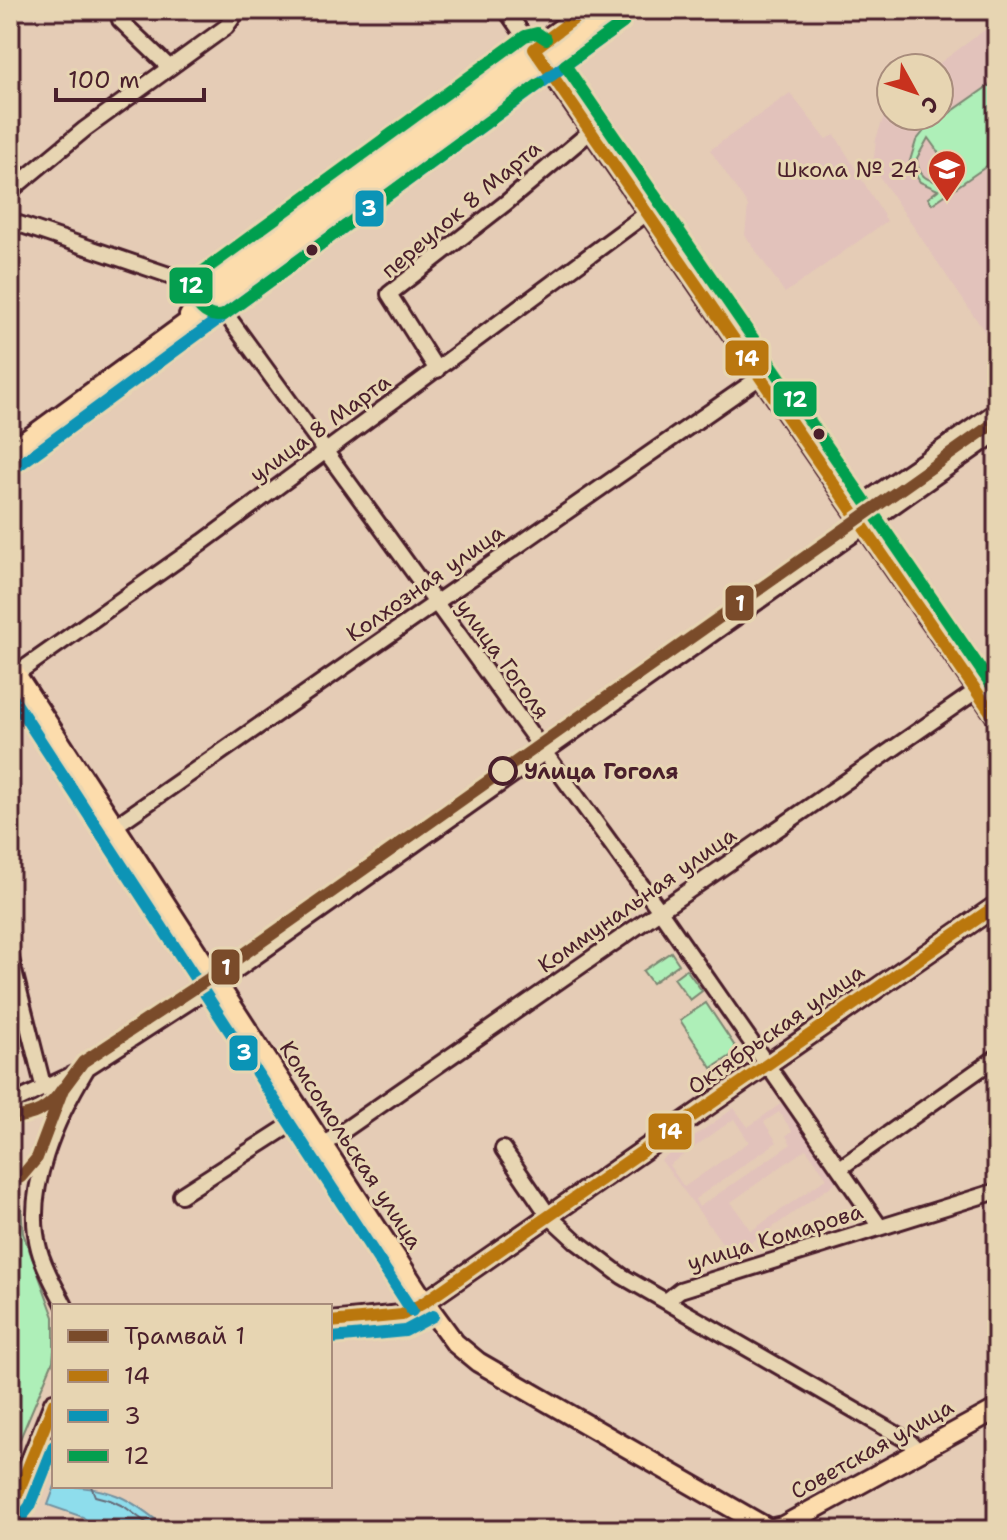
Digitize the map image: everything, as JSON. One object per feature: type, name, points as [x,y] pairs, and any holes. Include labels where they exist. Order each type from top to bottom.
[{"type":"main road","points":[[538,55],[586,10]]},
{"type":"main road","points":[[10,452],[183,325],[211,294],[538,55],[614,10]]},
{"type":"main road","name":"Комсомольская улица","points":[[13,669],[425,1302],[455,1343],[478,1362],[769,1529]]},
{"type":"main road","name":"Октябрьская улица","points":[[332,1322],[402,1315],[425,1302],[997,905]]},
{"type":"main road","points":[[12,1503],[52,1408]]},
{"type":"main road","name":"Советская улица","points":[[769,1529],[783,1526],[997,1409]]},
{"type":"street","points":[[118,10],[120,20],[169,67]]},
{"type":"street","points":[[10,191],[85,129],[226,27],[238,10]]},
{"type":"street","points":[[506,10],[997,721]]},
{"type":"street","name":"переулок 8 Марта","points":[[437,370],[389,294],[507,202],[591,131]]},
{"type":"street","name":"улица 8 Марта","points":[[13,669],[203,542],[647,213]]},
{"type":"street","points":[[10,221],[211,294]]},
{"type":"street","name":"улица Гоголя","points":[[211,294],[660,911],[880,1227]]},
{"type":"street","name":"Колхозная улица","points":[[115,826],[760,377]]},
{"type":"street","points":[[852,510],[997,410]]},
{"type":"street","points":[[10,1104],[88,1067],[218,983],[997,433]]},
{"type":"street","name":"Коммунальная улица","points":[[323,1145],[976,691]]},
{"type":"street","points":[[10,955],[44,1089]]},
{"type":"street","points":[[840,1168],[997,1057]]},
{"type":"street","points":[[64,1304],[39,1250],[34,1213],[51,1140],[66,1101],[88,1067]]},
{"type":"street","points":[[181,1195],[304,1116]]},
{"type":"street","points":[[503,1149],[549,1216],[622,1276],[910,1442],[918,1451]]},
{"type":"street","name":"улица Комарова","points":[[666,1301],[680,1290],[997,1191]]},
{"type":"shaded area","name":"Школа № 24","points":[[997,21],[997,350],[873,167],[878,132],[955,132],[955,52]]},
{"type":"shaded area","points":[[790,93],[826,139],[835,135],[887,221],[785,293],[745,235],[748,206],[710,150]]},
{"type":"shaded area","points":[[786,1100],[841,1179],[732,1256],[661,1160],[734,1108],[748,1127]],"holes":[[[779,1112],[792,1131],[786,1136],[791,1144],[699,1207],[695,1199],[777,1142],[764,1122]],[[734,1119],[749,1142],[684,1187],[669,1165]],[[806,1149],[827,1178],[751,1231],[731,1202]]]},
{"type":"green space","points":[[997,80],[997,159],[932,204],[928,198],[938,190],[920,182],[909,164],[916,141],[923,132],[955,132],[955,109]],"holes":[[[928,138],[956,178],[935,181],[920,172],[917,158]]]},
{"type":"green space","points":[[671,952],[679,964],[652,983],[643,971]]},
{"type":"green space","points":[[686,969],[702,991],[690,1000],[674,978]]},
{"type":"green space","points":[[10,999],[23,1044],[11,1060],[17,1090],[10,1094]]},
{"type":"green space","points":[[706,1003],[738,1051],[712,1068],[680,1020]]},
{"type":"green space","points":[[10,1195],[21,1205],[23,1233],[52,1312],[52,1363],[12,1458],[10,1349],[17,1335],[10,1321]]},
{"type":"water","points":[[54,1488],[90,1488],[129,1501],[168,1530],[95,1530],[83,1517],[48,1505]]},
{"type":"tram line","name":"1","points":[[10,1181],[21,1177],[37,1158],[63,1089],[83,1062],[213,976],[997,421]]},
{"type":"tram line","name":"1","points":[[10,1118],[41,1110],[63,1088]]},
{"type":"transit line","name":"14","points":[[586,10],[534,49],[997,721]]},
{"type":"transit line","name":"3","points":[[19,465],[623,23]]},
{"type":"transit line","name":"12","points":[[623,23],[565,65],[997,693]]},
{"type":"transit line","name":"12","points":[[539,84],[224,315],[211,315],[197,304],[191,285],[198,275],[525,36],[537,33],[546,39]]},
{"type":"transit line","name":"3","points":[[10,694],[412,1311]]},
{"type":"transit line","name":"14","points":[[332,1322],[402,1315],[425,1302],[997,905]]},
{"type":"transit line","name":"3","points":[[332,1338],[405,1331],[433,1316]]},
{"type":"transit line","name":"14","points":[[10,1506],[52,1408]]},
{"type":"transit line","name":"3","points":[[22,1516],[30,1506],[52,1451]]},
{"type":"place","name":"Школа № 24","points":[[947,203]]},
{"type":"place","name":"Улица Гоголя","points":[[503,771]]}]
